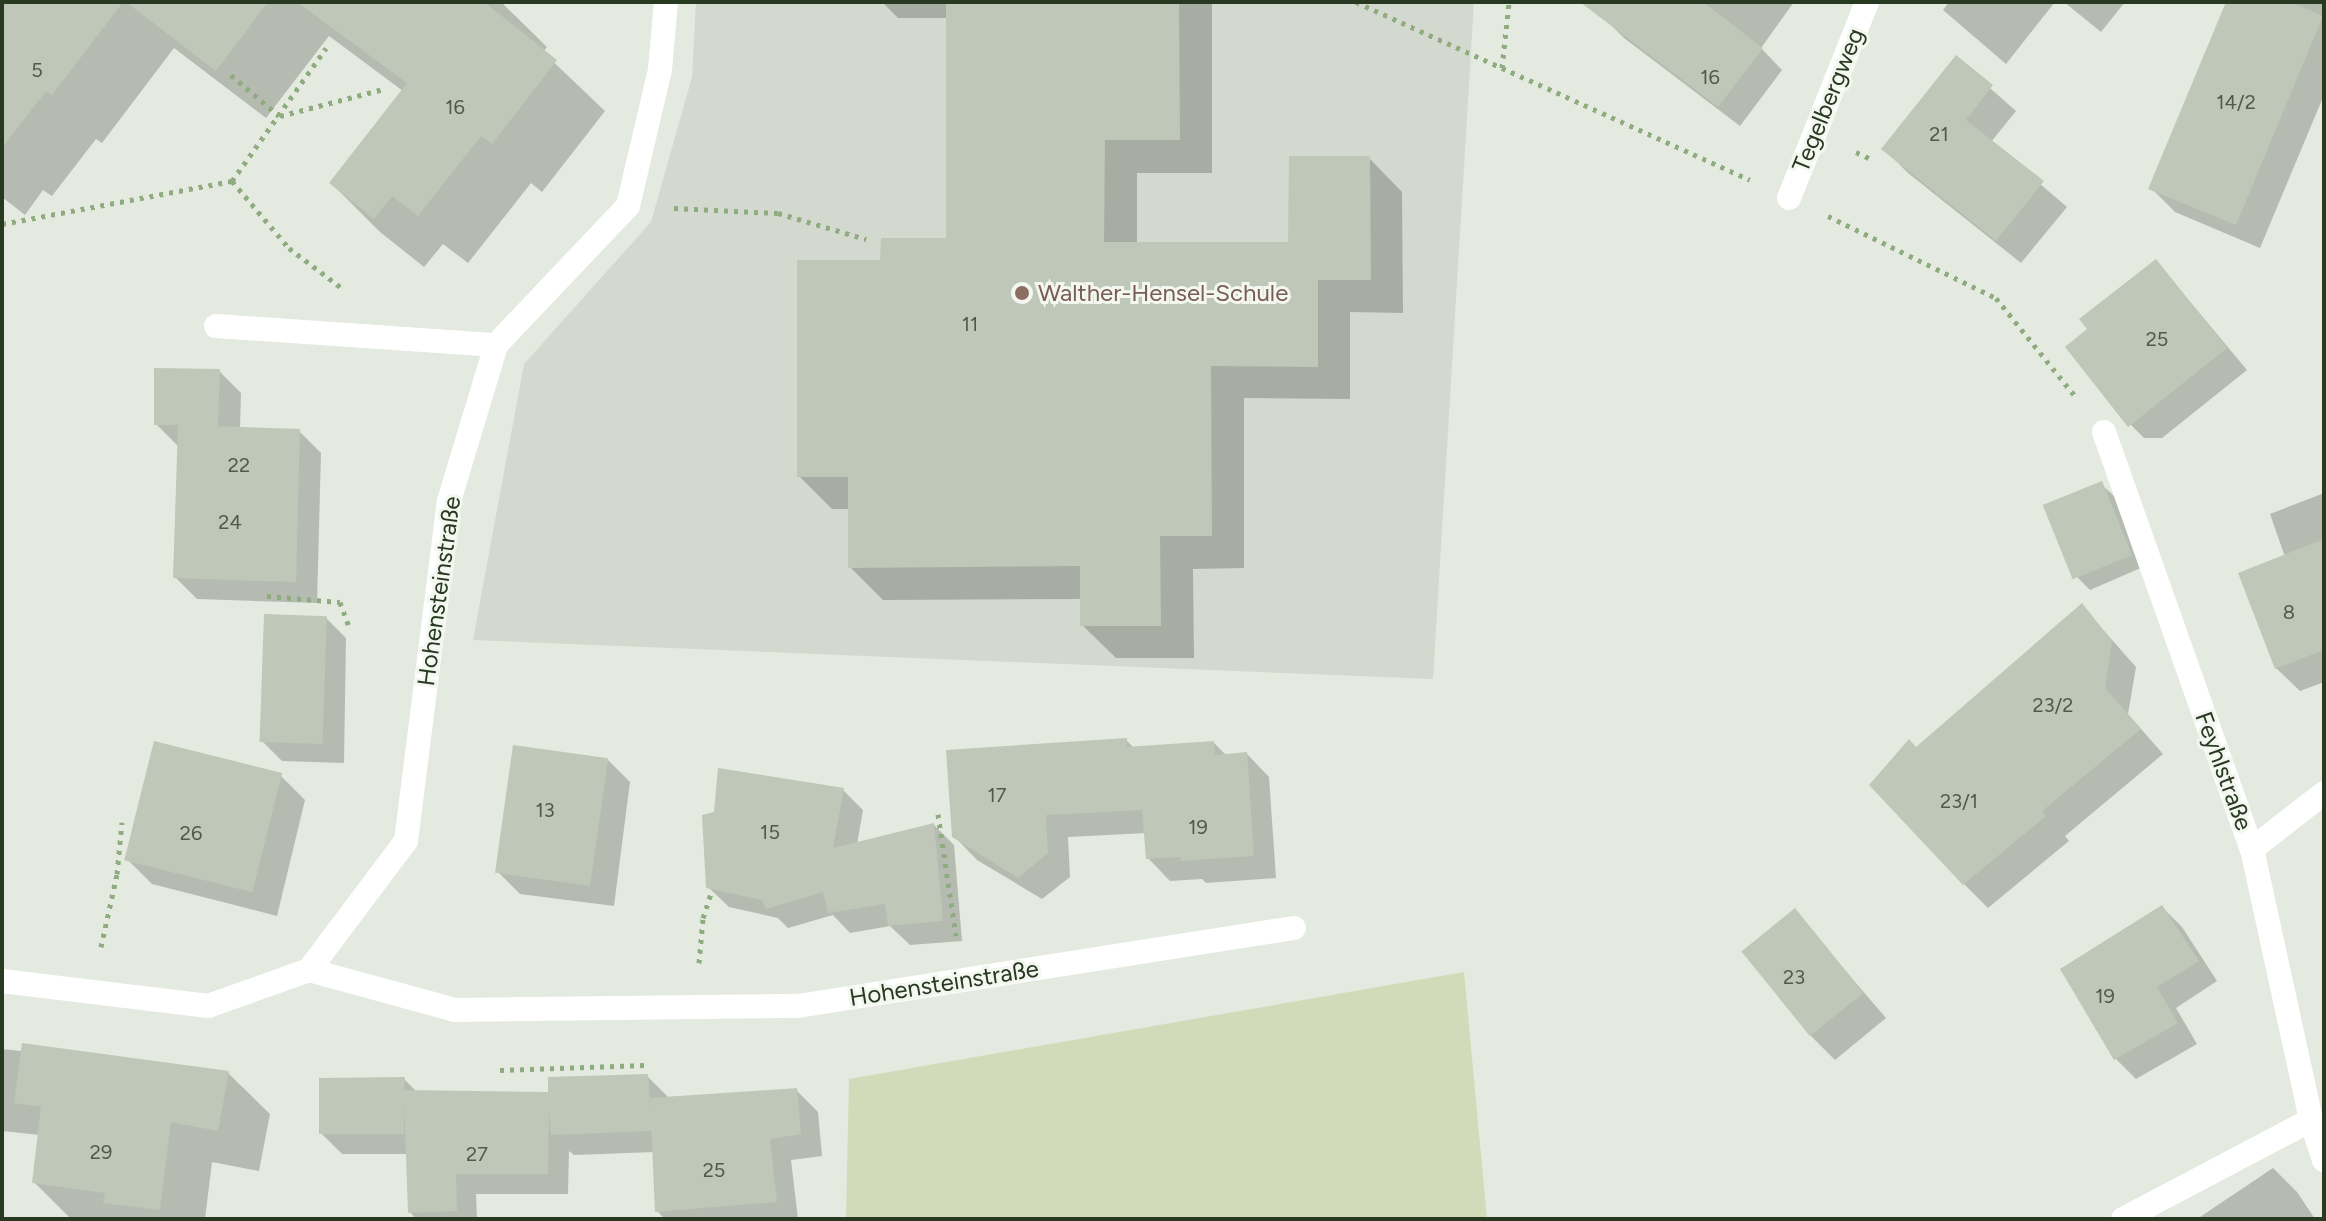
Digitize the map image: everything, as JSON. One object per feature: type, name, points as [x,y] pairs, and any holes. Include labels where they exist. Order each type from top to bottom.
[{"type":"street","points":[[628,206],[660,70],[666,2]]},
{"type":"street","name":"Tegelbergweg","points":[[1789,198],[1867,2]]},
{"type":"street","name":"Hohensteinstraße","points":[[628,206],[496,345],[449,501],[406,841],[309,970],[455,1010],[798,1006],[1294,928]]},
{"type":"street","points":[[216,326],[496,345]]},
{"type":"street","name":"Feyhlstraße","points":[[2104,432],[2252,849],[2311,1120],[2324,1160]]},
{"type":"street","points":[[2252,849],[2324,793]]},
{"type":"street","points":[[2,981],[208,1006],[309,970]]},
{"type":"street","points":[[2123,1219],[2311,1120]]},
{"type":"path","points":[[1502,68],[1509,2]]},
{"type":"path","points":[[2,224],[232,181],[326,48]]},
{"type":"path","points":[[231,75],[279,116]]},
{"type":"path","points":[[279,116],[384,89]]},
{"type":"path","points":[[232,181],[289,248]]},
{"type":"path","points":[[628,206],[778,213],[866,239]]},
{"type":"path","points":[[267,596],[340,602],[349,627]]},
{"type":"path","points":[[938,814],[957,946],[955,982]]},
{"type":"path","points":[[91,992],[117,874],[122,822]]},
{"type":"path","points":[[696,1007],[703,918],[712,890]]},
{"type":"path","points":[[500,1070],[645,1065]]},
{"type":"shaded area","name":"Walther-Hensel-Schule","points":[[696,2],[1474,2],[1433,679],[473,640],[524,364],[651,222],[692,77]]},
{"type":"green space","points":[[1464,972],[1487,1219],[846,1219],[849,1079]]},
{"type":"building","points":[[2,2],[123,2],[52,95],[46,91],[2,148]]},
{"type":"building","points":[[126,2],[268,2],[216,71]]},
{"type":"building","points":[[297,2],[484,2],[557,60],[492,144],[481,136],[418,216],[392,196],[374,219],[329,183],[407,83]]},
{"type":"building","points":[[946,2],[1179,2],[1180,140],[1105,140],[1104,242],[1288,242],[1289,156],[1370,156],[1371,280],[1318,280],[1318,367],[1211,366],[1212,536],[1160,536],[1161,626],[1080,626],[1080,566],[848,568],[848,477],[797,477],[797,260],[880,260],[881,238],[946,238]]},
{"type":"building","points":[[1580,2],[1703,2],[1763,48],[1718,107]]},
{"type":"building","points":[[2226,2],[2290,2],[2323,16],[2236,225],[2148,189]]},
{"type":"building","points":[[1956,55],[1993,85],[1966,120],[2044,181],[1996,241],[1881,149]]},
{"type":"building","points":[[2156,259],[2227,348],[2128,427],[2065,347],[2087,329],[2079,319]]},
{"type":"building","points":[[154,368],[220,369],[218,426],[214,426],[300,429],[296,582],[173,578],[178,425],[154,425]]},
{"type":"building","points":[[2102,481],[2132,555],[2073,579],[2043,505]]},
{"type":"building","points":[[2324,539],[2324,650],[2275,669],[2238,573]]},
{"type":"building","points":[[2082,603],[2112,641],[2105,688],[2141,729],[2042,811],[2046,816],[1963,885],[1869,785],[1909,739],[1916,747]]},
{"type":"building","points":[[264,614],[327,616],[322,744],[260,742]]},
{"type":"building","points":[[1127,738],[1127,747],[1214,741],[1215,755],[1247,752],[1254,856],[1181,861],[1181,857],[1146,859],[1142,810],[1046,815],[1048,853],[1018,878],[952,837],[946,750]]},
{"type":"building","points":[[154,741],[282,773],[252,892],[124,860]]},
{"type":"building","points":[[513,745],[608,758],[590,886],[495,873]]},
{"type":"building","points":[[718,768],[844,788],[833,848],[934,823],[943,921],[888,926],[885,904],[828,913],[823,892],[766,909],[762,900],[706,888],[702,815],[714,812]]},
{"type":"building","points":[[2162,905],[2199,961],[2157,987],[2178,1023],[2114,1060],[2060,969]]},
{"type":"building","points":[[1795,908],[1864,993],[1810,1036],[1741,951]]},
{"type":"building","points":[[22,1043],[229,1071],[218,1131],[171,1122],[160,1210],[103,1203],[105,1193],[32,1183],[41,1107],[14,1103]]},
{"type":"building","points":[[648,1074],[652,1131],[551,1135],[549,1112],[548,1174],[456,1174],[457,1211],[408,1213],[404,1099],[404,1134],[319,1134],[319,1078],[405,1077],[404,1090],[548,1092],[548,1077]]},
{"type":"building","points":[[797,1088],[801,1134],[770,1139],[777,1202],[655,1212],[650,1098]]},
{"type":"place","name":"Walther-Hensel-Schule","points":[[1022,293]]}]
